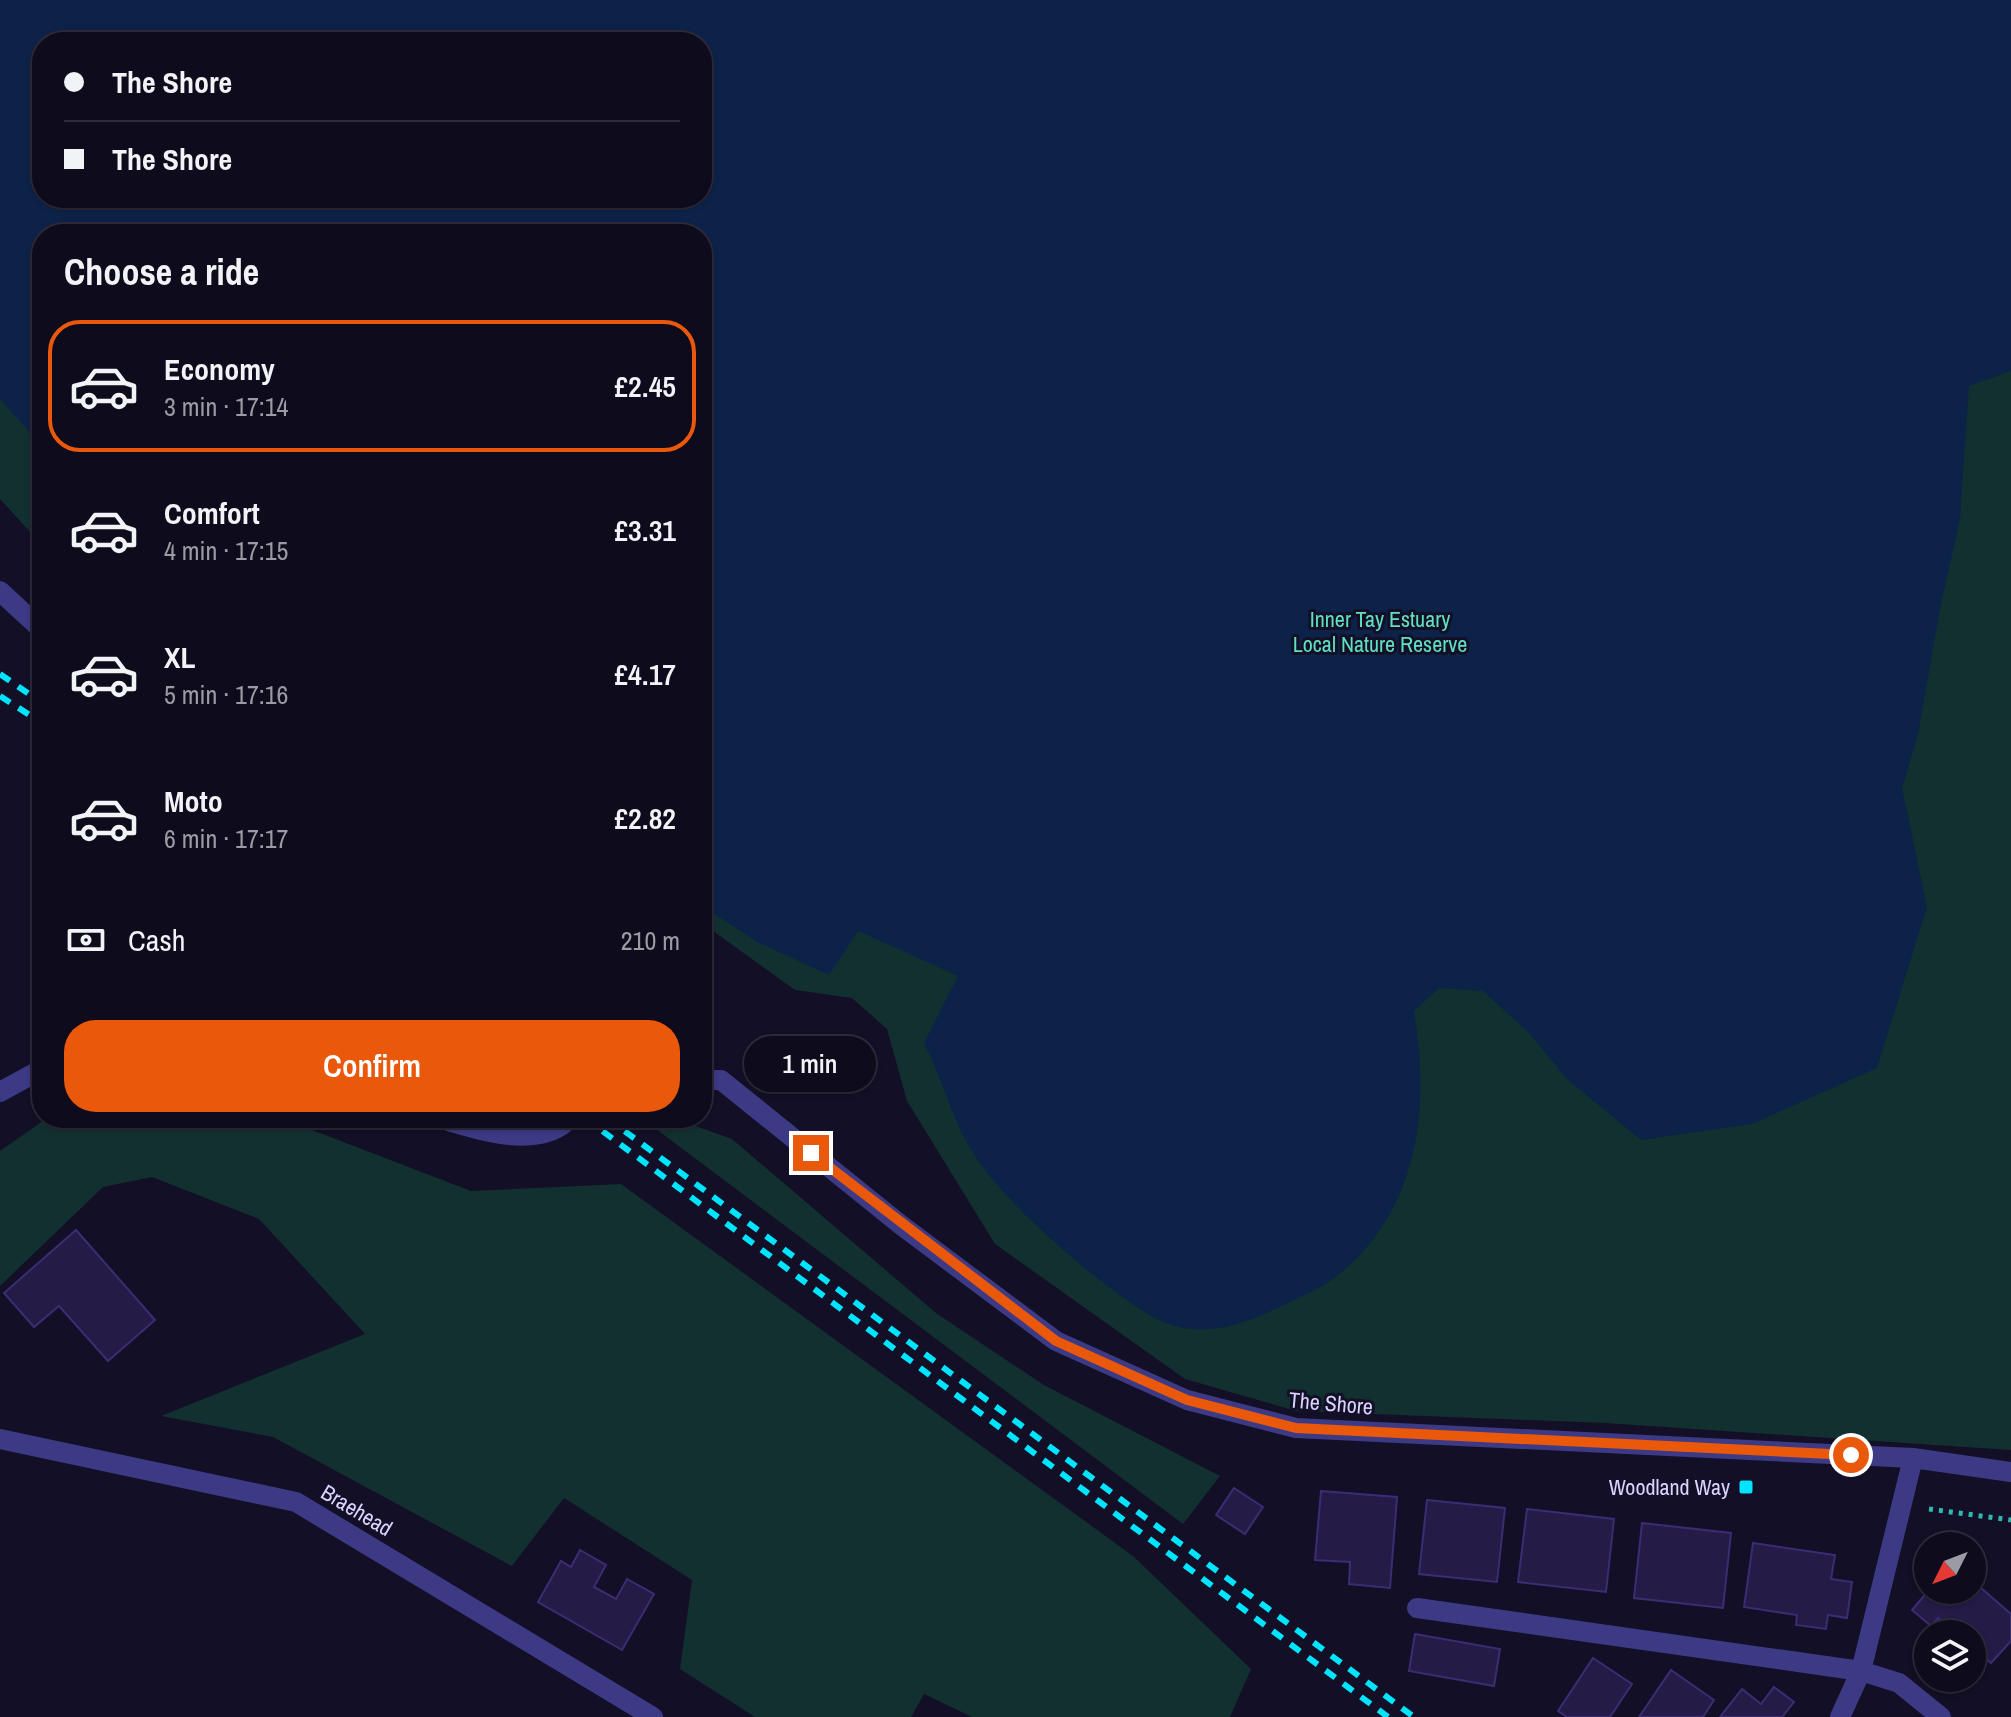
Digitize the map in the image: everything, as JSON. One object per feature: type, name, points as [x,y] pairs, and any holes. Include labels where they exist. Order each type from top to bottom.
[{"type":"street","points":[[0,591],[32,621]]},
{"type":"street","points":[[0,1092],[32,1074]]},
{"type":"street","name":"The Shore","points":[[712,1080],[721,1080],[901,1225],[1056,1341],[1187,1400],[1296,1428],[1913,1458],[2011,1472]]},
{"type":"street","points":[[483,1128],[531,1139],[556,1128]]},
{"type":"street","name":"Braehead","points":[[0,1439],[296,1502],[653,1717]]},
{"type":"street","points":[[1840,1717],[1861,1671],[1913,1458]]},
{"type":"street","points":[[1417,1608],[1861,1671],[1899,1683],[1941,1717]]},
{"type":"path","points":[[1901,1506],[2011,1520]]},
{"type":"green space","name":"Inner Tay Estuary Local Nature Reserve","points":[[0,0],[2011,0],[2011,1450],[1605,1423],[1296,1411],[1185,1379],[995,1244],[907,1101],[887,1029],[852,998],[795,990],[712,930],[712,224],[32,224],[32,534],[0,499]]},
{"type":"green space","points":[[33,1128],[307,1128],[471,1191],[621,1184],[1133,1556],[1251,1669],[1230,1717],[972,1717],[924,1694],[911,1717],[755,1717],[680,1669],[692,1580],[564,1498],[512,1566],[273,1437],[161,1416],[365,1334],[259,1219],[152,1177],[103,1187],[0,1286],[0,1151]]},
{"type":"green space","points":[[655,1128],[701,1128],[732,1139],[936,1313],[1044,1385],[1220,1476],[1183,1524]]},
{"type":"water","name":"Inner Tay Estuary Local Nature Reserve","points":[[0,0],[2011,0],[2011,371],[1969,386],[1960,519],[1918,734],[1902,788],[1927,907],[1877,1068],[1752,1124],[1641,1140],[1568,1080],[1527,1031],[1483,991],[1439,988],[1414,1011],[1419,1047],[1419,1118],[1403,1185],[1388,1216],[1368,1245],[1334,1278],[1290,1302],[1231,1326],[1201,1329],[1172,1325],[1136,1307],[1086,1269],[1034,1223],[977,1159],[961,1131],[924,1043],[958,976],[858,931],[829,975],[759,943],[712,912],[712,224],[32,224],[32,435],[0,399]]},
{"type":"building","points":[[76,1230],[155,1320],[108,1361],[59,1306],[34,1327],[4,1293]]},
{"type":"building","points":[[1234,1488],[1263,1507],[1245,1534],[1216,1515]]},
{"type":"building","points":[[1321,1491],[1397,1497],[1390,1588],[1349,1584],[1350,1562],[1315,1560]]},
{"type":"building","points":[[1427,1500],[1505,1508],[1497,1582],[1419,1574]]},
{"type":"building","points":[[1527,1509],[1614,1519],[1606,1592],[1518,1582]]},
{"type":"building","points":[[1642,1523],[1731,1533],[1723,1608],[1634,1598]]},
{"type":"building","points":[[1753,1543],[1835,1555],[1831,1579],[1852,1582],[1847,1618],[1828,1615],[1826,1629],[1796,1625],[1797,1615],[1744,1607]]},
{"type":"building","points":[[580,1550],[606,1565],[594,1587],[616,1599],[627,1579],[654,1594],[622,1650],[538,1602],[561,1561],[571,1567]]},
{"type":"building","points":[[1986,1592],[2011,1614],[2011,1641],[1991,1663],[1986,1659],[1986,1620],[1924,1620],[1912,1610],[1917,1604],[1986,1604]]},
{"type":"building","points":[[1415,1634],[1500,1649],[1494,1686],[1409,1671]]},
{"type":"building","points":[[1593,1658],[1632,1684],[1610,1717],[1567,1717],[1558,1711]]},
{"type":"building","points":[[1671,1670],[1714,1700],[1703,1717],[1639,1717]]},
{"type":"building","points":[[1774,1687],[1794,1702],[1782,1717],[1720,1717],[1742,1689],[1761,1704]]},
{"type":"railway","points":[[0,674],[32,696]]},
{"type":"railway","points":[[0,696],[32,717]]},
{"type":"railway","points":[[598,1128],[1388,1717]]},
{"type":"railway","points":[[620,1128],[1414,1717]]},
{"type":"place","name":"Woodland Way","points":[[1746,1487]]},
{"type":"route","points":[[811,1153],[1056,1341],[1187,1400],[1296,1428],[1851,1455]]}]
